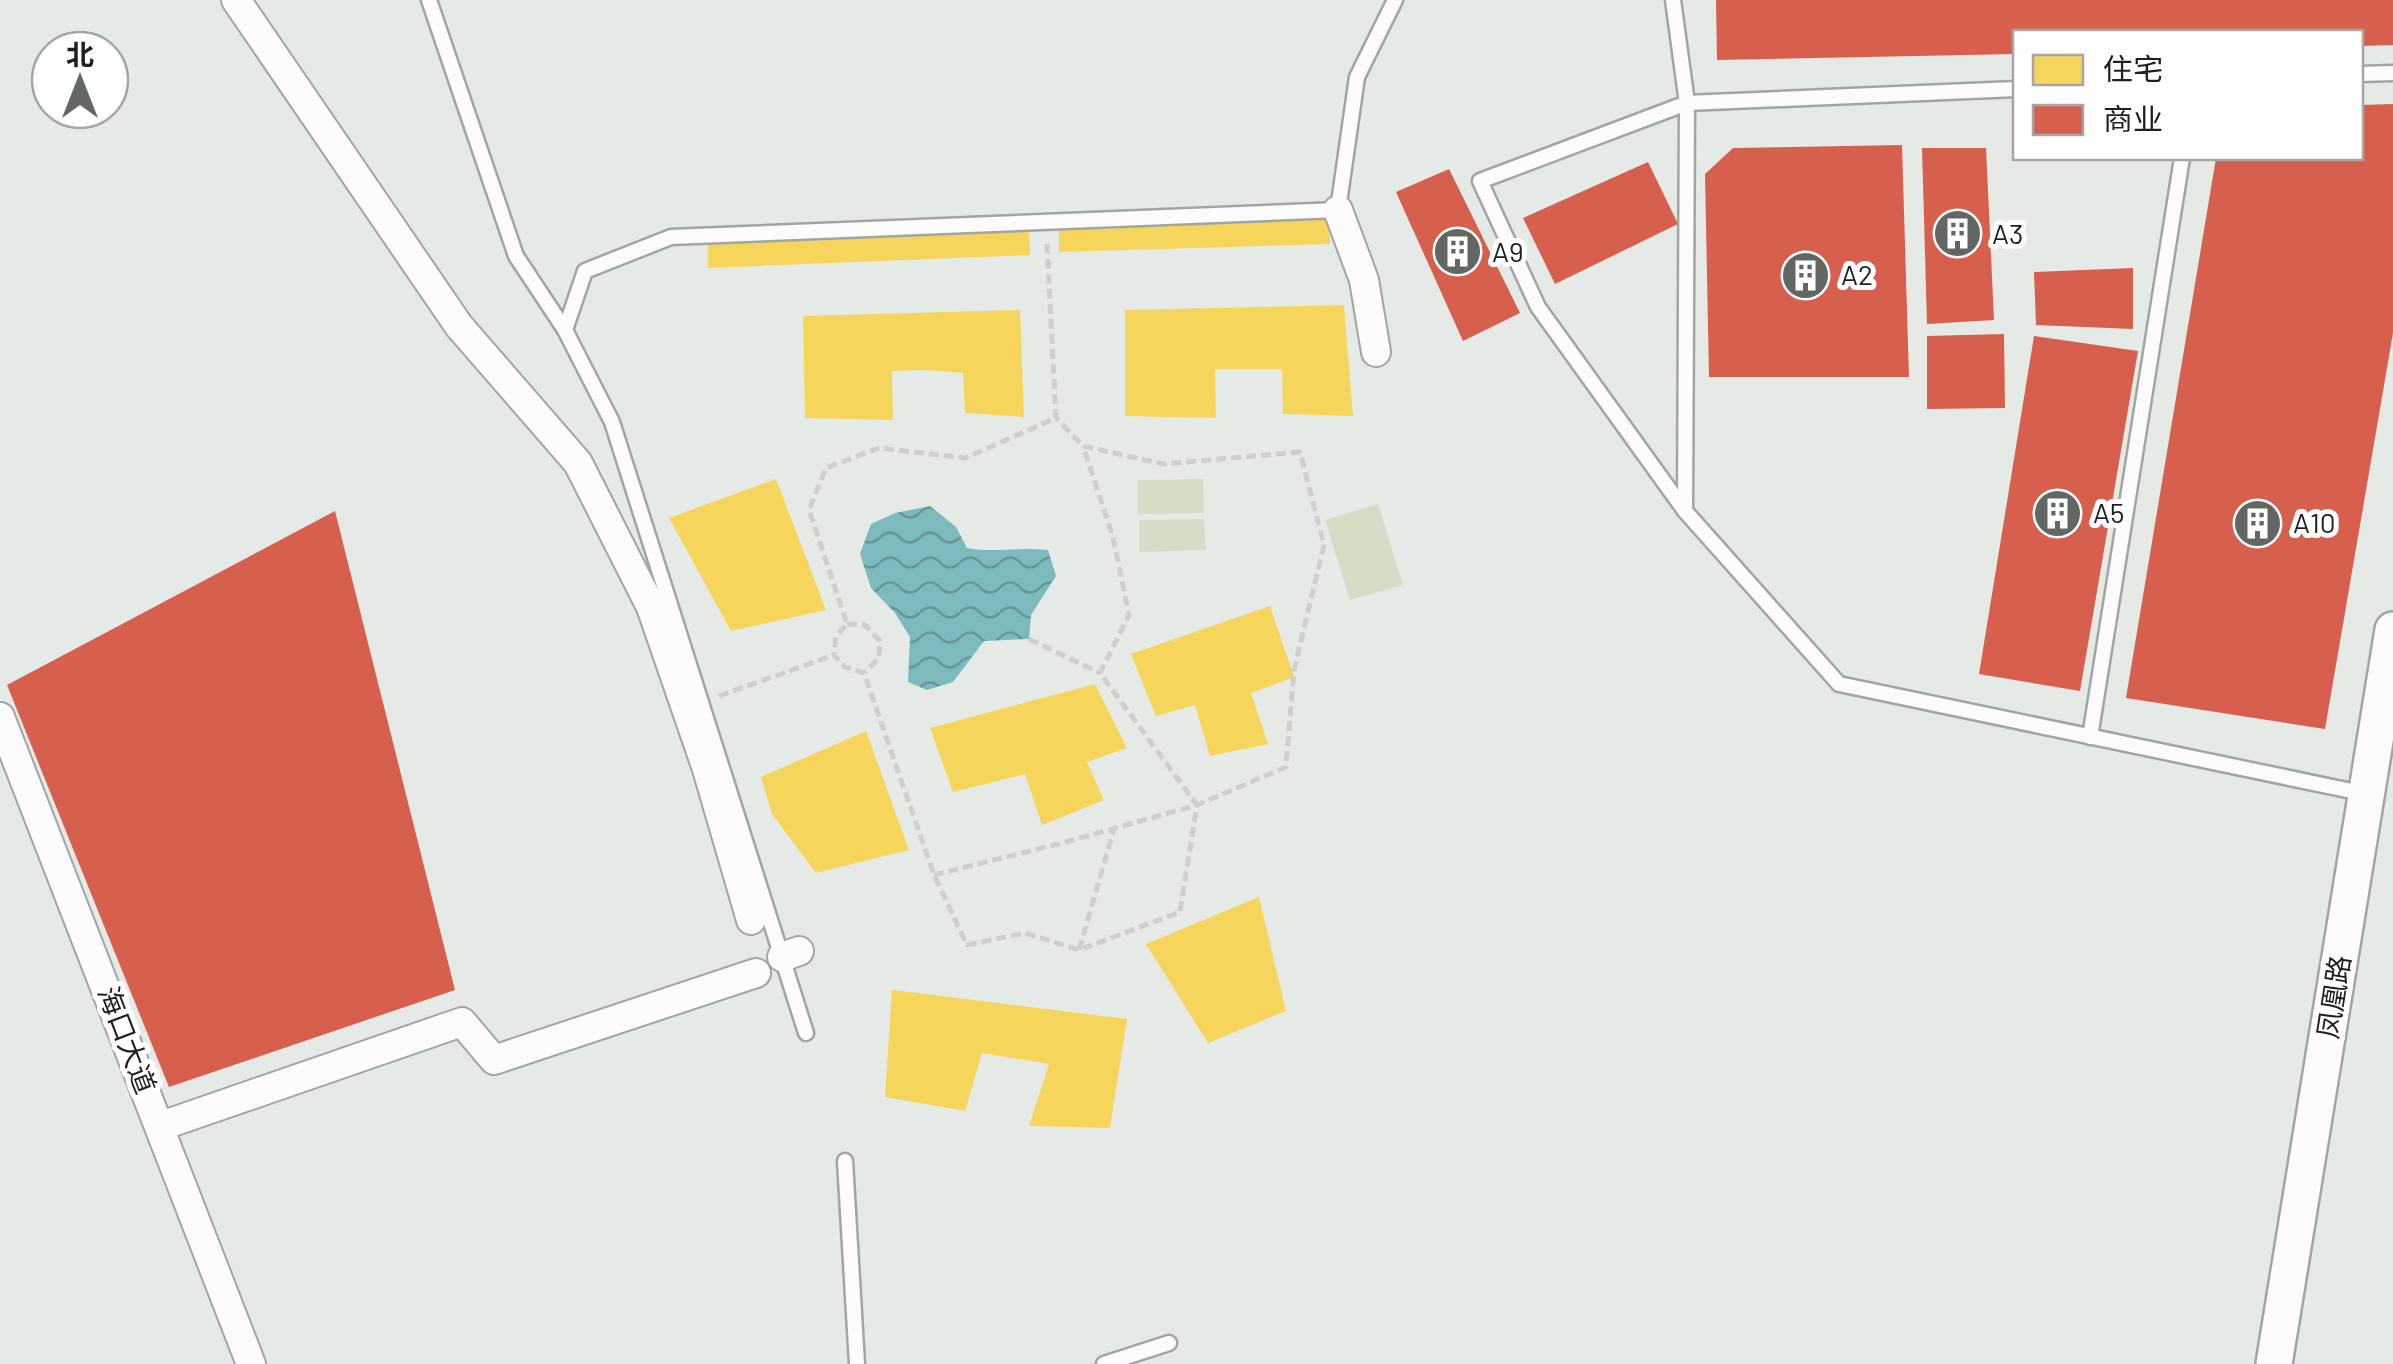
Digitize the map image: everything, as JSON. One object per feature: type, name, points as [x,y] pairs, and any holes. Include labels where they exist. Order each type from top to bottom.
[{"type":"street","points":[[236,0],[459,326],[578,463],[651,608],[707,769],[751,920]]},
{"type":"street","points":[[1338,210],[1364,280],[1376,352]]},
{"type":"street","name":"凤凰路","points":[[2274,1364],[2393,630]]},
{"type":"street","name":"海口大道","points":[[0,717],[251,1364]]},
{"type":"street","points":[[161,1126],[462,1022],[494,1060],[756,973]]},
{"type":"lane","points":[[429,0],[516,256],[564,330],[612,422],[702,703],[791,954],[806,1033]]},
{"type":"lane","points":[[564,330],[585,271],[671,236],[1338,210],[1358,77],[1394,0]]},
{"type":"lane","points":[[1673,0],[1687,103],[1685,512]]},
{"type":"lane","points":[[2363,74],[2393,72]]},
{"type":"lane","points":[[2013,89],[1687,103],[1480,181],[1538,307],[1685,512],[1839,684],[2366,794]]},
{"type":"lane","points":[[2090,736],[2182,160]]},
{"type":"lane","points":[[844,1161],[857,1364]]},
{"type":"lane","points":[[1104,1364],[1169,1342]]},
{"type":"path","points":[[1046,222],[1056,418],[1083,446],[1114,538],[1129,615],[1100,673]]},
{"type":"path","points":[[848,624],[808,510],[826,468],[879,448],[965,458],[1056,418]]},
{"type":"path","points":[[934,875],[1196,804],[1286,767],[1294,670],[1324,545],[1300,452],[1163,464],[1083,446]]},
{"type":"path","points":[[848,624],[865,624],[880,641],[879,658],[864,673],[844,667],[834,655],[836,636],[848,624]]},
{"type":"path","points":[[864,673],[934,875],[966,945],[1025,933],[1079,950],[1180,912],[1196,804],[1100,673],[1030,638]]},
{"type":"path","points":[[702,703],[834,655]]},
{"type":"path","points":[[1079,950],[1114,829]]},
{"type":"green space","points":[[1203,479],[1204,513],[1138,514],[1138,480]]},
{"type":"green space","points":[[1378,504],[1403,585],[1350,600],[1325,520]]},
{"type":"green space","points":[[1204,519],[1206,550],[1139,552],[1139,520]]},
{"type":"water","points":[[930,506],[956,527],[967,548],[1048,550],[1056,576],[1031,615],[1029,639],[984,641],[953,682],[927,690],[908,682],[910,637],[895,613],[871,588],[860,554],[871,524],[895,513]]},
{"type":"building: 住宅","points":[[1329,216],[1330,244],[1059,252],[1059,227]]},
{"type":"building: 住宅","points":[[1029,229],[1030,255],[708,268],[708,242]]},
{"type":"building: 住宅","points":[[1344,305],[1353,416],[1283,414],[1282,369],[1215,369],[1216,418],[1125,416],[1125,310]]},
{"type":"building: 住宅","points":[[1020,310],[1024,417],[965,413],[963,373],[924,370],[892,371],[893,420],[805,418],[803,316]]},
{"type":"building: 住宅","points":[[776,479],[826,610],[731,631],[669,518]]},
{"type":"building: 住宅","points":[[1270,606],[1294,677],[1251,693],[1268,744],[1210,756],[1195,705],[1156,716],[1131,654]]},
{"type":"building: 住宅","points":[[1095,684],[1127,748],[1087,762],[1104,800],[1042,825],[1025,774],[953,792],[930,728]]},
{"type":"building: 住宅","points":[[866,731],[909,850],[816,873],[772,814],[761,777]]},
{"type":"building: 住宅","points":[[1259,897],[1286,1011],[1208,1043],[1146,944]]},
{"type":"building: 住宅","points":[[892,990],[1127,1019],[1110,1128],[1029,1126],[1049,1064],[982,1053],[965,1111],[885,1097]]},
{"type":"building: 商业","points":[[1716,0],[2393,0],[2393,45],[2363,46],[2363,30],[2013,30],[2013,54],[1717,60]]},
{"type":"building: 商业","name":"A10","points":[[2393,104],[2393,333],[2325,729],[2126,698],[2216,160],[2363,160],[2363,105]]},
{"type":"building: 商业","name":"A2","points":[[1902,145],[1909,377],[1709,377],[1705,174],[1733,148]]},
{"type":"building: 商业","name":"A3","points":[[1922,148],[1986,148],[1994,320],[1927,324]]},
{"type":"building: 商业","points":[[1648,162],[1678,224],[1555,284],[1523,218]]},
{"type":"building: 商业","name":"A9","points":[[1449,169],[1520,313],[1463,341],[1396,192]]},
{"type":"building: 商业","points":[[2133,268],[2133,329],[2036,325],[2034,272]]},
{"type":"building: 商业","points":[[2004,334],[2005,408],[1927,409],[1927,336]]},
{"type":"building: 商业","name":"A5","points":[[2034,336],[2138,351],[2080,691],[1979,674]]},
{"type":"building: 商业","points":[[335,511],[455,990],[169,1087],[7,685]]},
{"type":"place","name":"A3","points":[[1957,234]]},
{"type":"place","name":"A9","points":[[1457,252]]},
{"type":"place","name":"A2","points":[[1806,275]]},
{"type":"place","name":"A5","points":[[2058,513]]},
{"type":"place","name":"A10","points":[[2258,523]]}]
